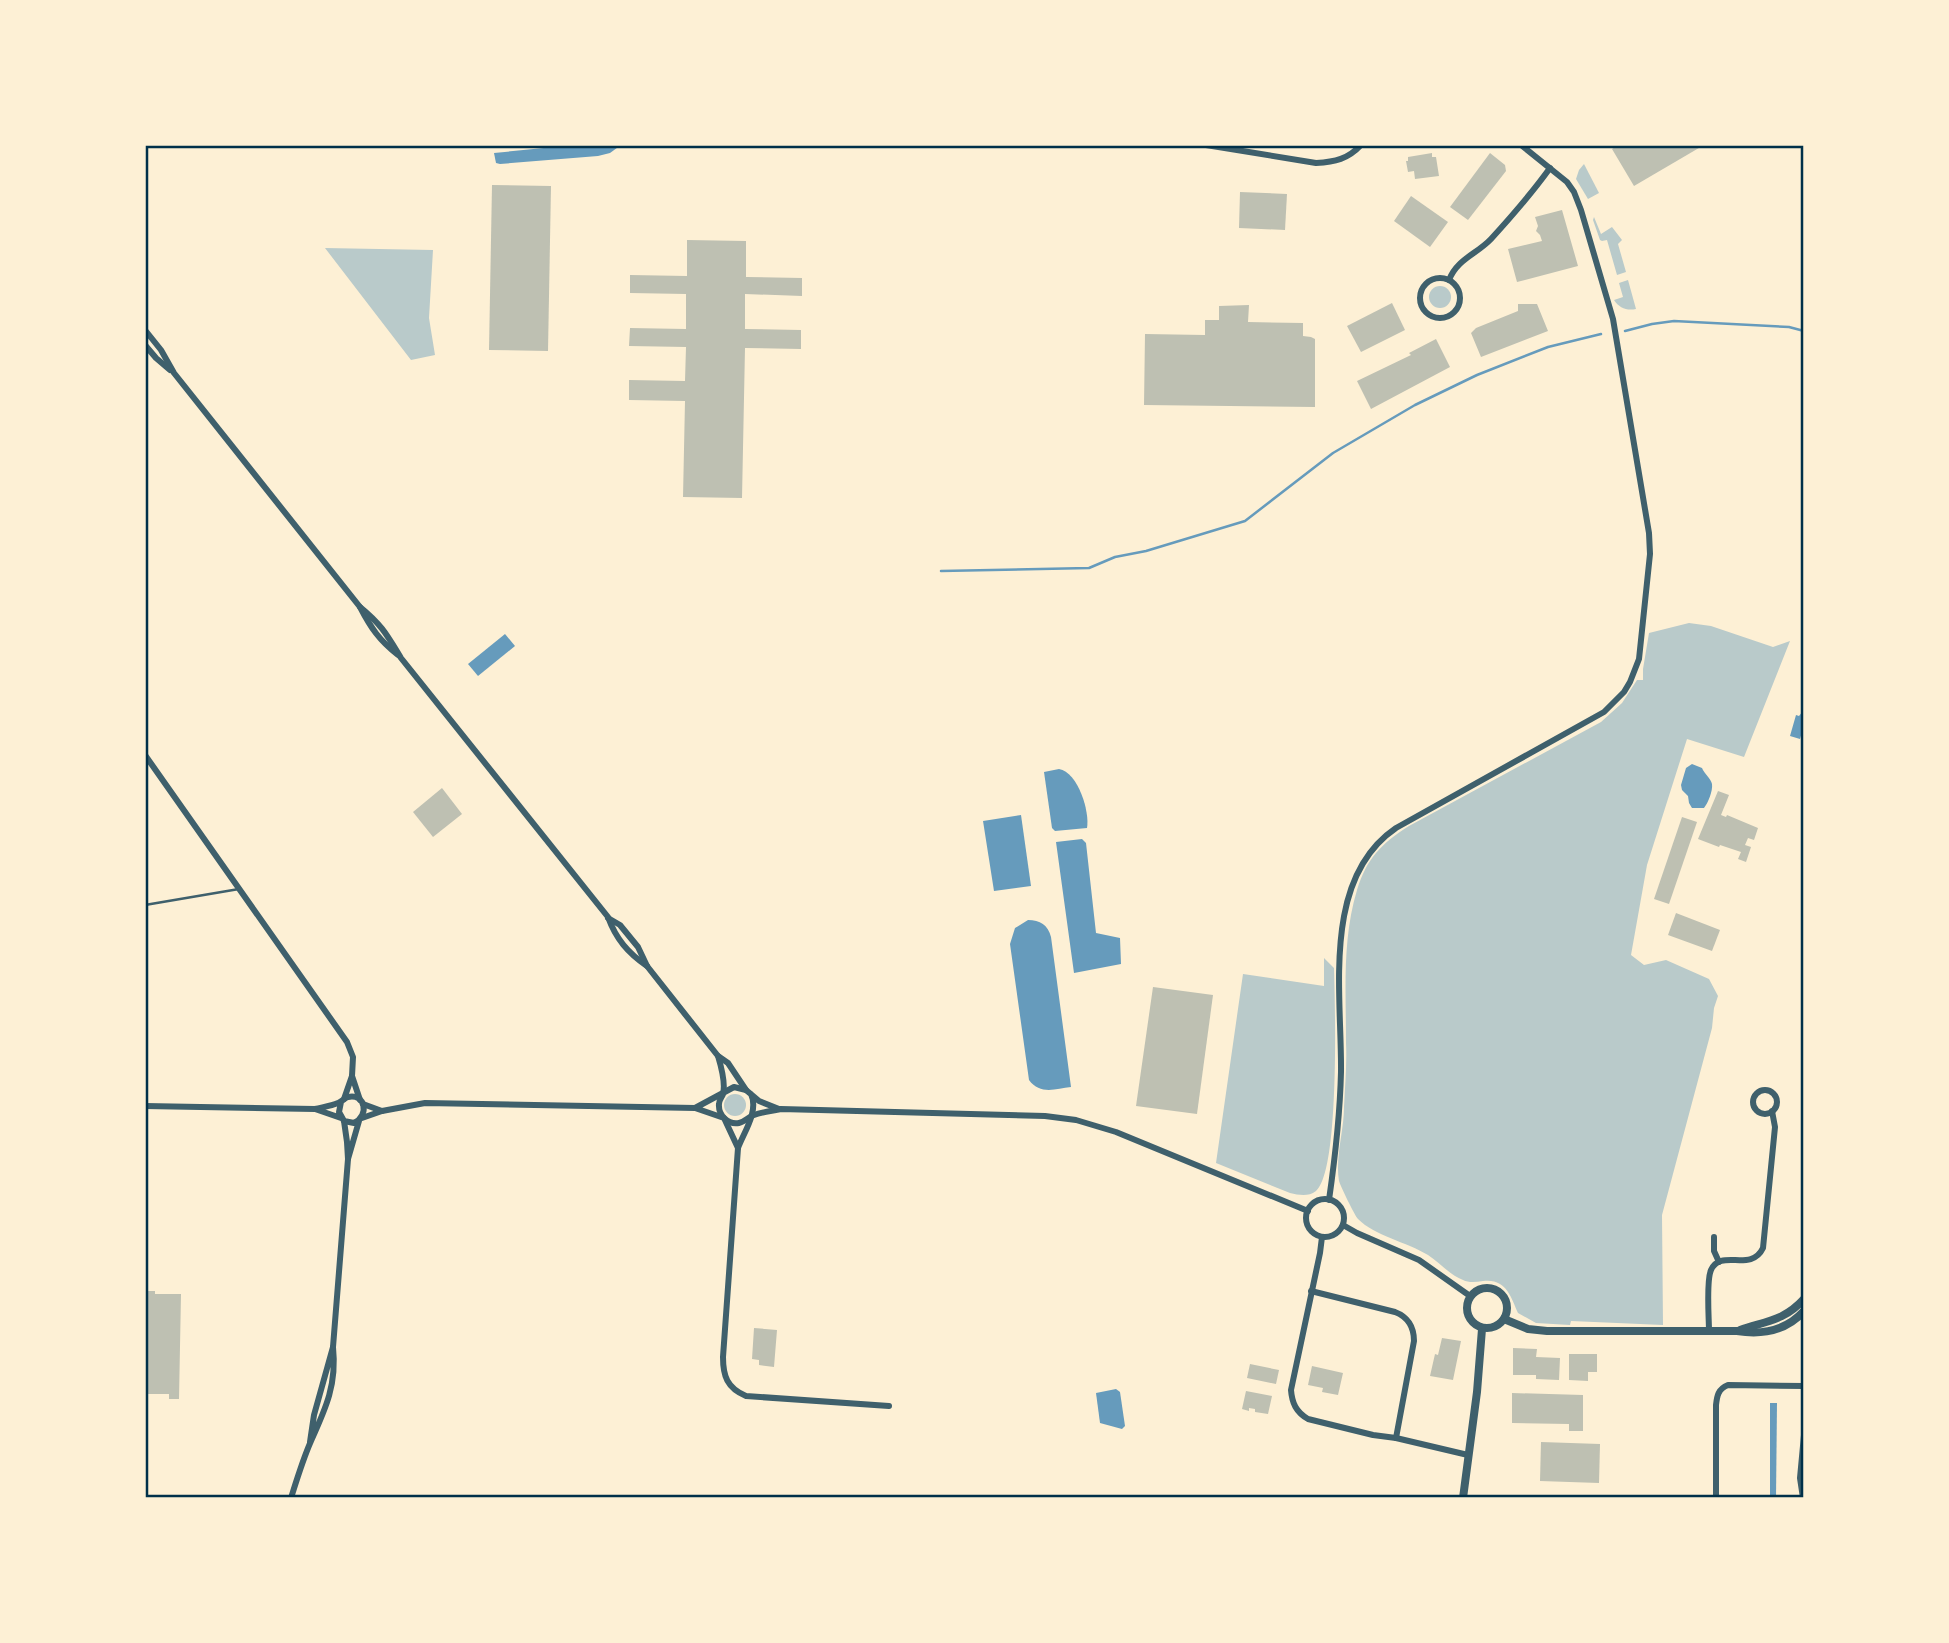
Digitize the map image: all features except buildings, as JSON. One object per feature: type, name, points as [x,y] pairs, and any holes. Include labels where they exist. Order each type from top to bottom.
[{"type":"street","points":[[1206,145],[1316,163],[1341,160],[1362,145]]},
{"type":"street","points":[[1329,1200],[1340,1094],[1342,1041],[1339,950],[1349,896],[1357,871],[1382,837],[1604,712],[1624,692],[1637,667],[1642,640],[1650,544],[1616,332],[1578,201],[1567,182],[1521,145]]},
{"type":"street","points":[[1449,280],[1460,262],[1490,240],[1550,168]]},
{"type":"street","points":[[1436,278],[1449,280],[1459,290],[1459,304],[1454,312],[1444,318],[1431,316],[1421,306],[1424,286],[1436,278]]},
{"type":"street","points":[[145,330],[174,373],[360,607],[377,636],[399,656],[608,917],[631,937],[647,966],[748,1092],[754,1107],[738,1149],[723,1357],[727,1381],[736,1391],[746,1396],[889,1406]]},
{"type":"street","points":[[145,345],[174,373]]},
{"type":"street","points":[[145,755],[347,1042],[353,1057],[352,1076],[339,1112],[343,1119],[348,1159],[332,1388],[291,1498]]},
{"type":"street","points":[[718,1056],[723,1093],[718,1105],[719,1112],[738,1149]]},
{"type":"street","points":[[348,1159],[365,1111],[352,1076]]},
{"type":"street","points":[[695,1108],[734,1087],[781,1109]]},
{"type":"street","points":[[145,1107],[315,1109],[352,1097],[382,1111]]},
{"type":"street","points":[[315,1109],[350,1123],[382,1111],[425,1103],[695,1108],[737,1123],[750,1116],[781,1109],[1045,1116],[1076,1120],[1116,1132],[1308,1211]]},
{"type":"street","points":[[1709,1331],[1710,1274],[1713,1267],[1719,1262],[1750,1260],[1759,1255],[1763,1248],[1775,1127],[1772,1111]]},
{"type":"street","points":[[1319,1200],[1329,1200],[1340,1206],[1343,1225],[1333,1236],[1322,1237],[1312,1232],[1306,1217],[1310,1207],[1319,1200]]},
{"type":"street","points":[[1343,1225],[1419,1260],[1470,1296]]},
{"type":"street","points":[[1322,1237],[1291,1390],[1295,1408],[1307,1419],[1468,1455]]},
{"type":"street","points":[[1714,1237],[1713,1250],[1719,1262]]},
{"type":"street","points":[[1485,1287],[1502,1294],[1507,1310],[1504,1319],[1490,1329],[1473,1324],[1467,1316],[1466,1306],[1470,1296],[1485,1287]]},
{"type":"street","points":[[1311,1291],[1395,1312],[1409,1322],[1414,1340],[1396,1438]]},
{"type":"street","points":[[1504,1319],[1537,1331],[1751,1333],[1777,1330],[1788,1324],[1802,1309]]},
{"type":"street","points":[[1737,1332],[1802,1309]]},
{"type":"street","points":[[1463,1498],[1482,1328]]},
{"type":"street","points":[[1716,1498],[1716,1405],[1720,1391],[1728,1385],[1804,1386]]},
{"type":"street","points":[[1803,1498],[1804,1436]]},
{"type":"lane","points":[[145,905],[240,889]]},
{"type":"shaded area","points":[[1584,164],[1599,193],[1588,199],[1576,179]]},
{"type":"shaded area","points":[[1594,217],[1601,234],[1612,227],[1622,240],[1618,244],[1626,272],[1617,275],[1607,240],[1600,240]]},
{"type":"shaded area","points":[[325,248],[433,250],[429,318],[435,355],[411,360]]},
{"type":"shaded area","points":[[1628,280],[1636,309],[1624,308],[1614,300],[1623,297],[1619,283]]},
{"type":"shaded area","points":[[1440,286],[1448,289],[1451,297],[1448,305],[1440,308],[1432,305],[1429,297],[1432,289]]},
{"type":"shaded area","points":[[1689,623],[1711,626],[1773,647],[1790,641],[1744,757],[1687,739],[1647,865],[1631,955],[1644,965],[1666,960],[1709,979],[1718,996],[1712,1028],[1662,1215],[1663,1325],[1571,1321],[1570,1325],[1536,1323],[1518,1313],[1506,1290],[1497,1282],[1463,1280],[1428,1255],[1365,1225],[1356,1217],[1342,1188],[1338,1163],[1344,1116],[1347,947],[1352,909],[1365,869],[1390,839],[1409,826],[1601,722],[1622,703],[1637,680],[1643,680],[1649,633]]},
{"type":"shaded area","points":[[1324,958],[1334,968],[1333,1121],[1324,1177],[1316,1191],[1300,1195],[1216,1163],[1243,974],[1324,986]]},
{"type":"shaded area","points":[[735,1094],[743,1097],[746,1105],[743,1113],[735,1116],[727,1113],[724,1105],[727,1097]]},
{"type":"water","points":[[574,145],[621,145],[610,153],[598,156],[500,164],[496,163],[494,153]]},
{"type":"water","points":[[505,634],[515,646],[478,676],[468,664]]},
{"type":"water","points":[[1803,711],[1804,725],[1800,739],[1790,736],[1796,715],[1799,716]]},
{"type":"water","points":[[1692,764],[1702,768],[1712,784],[1710,797],[1704,808],[1692,808],[1688,796],[1682,790],[1686,768]]},
{"type":"water","points":[[1059,769],[1072,777],[1077,785],[1087,812],[1087,828],[1055,831],[1052,828],[1044,772]]},
{"type":"water","points":[[1021,815],[1031,886],[994,891],[983,821]]},
{"type":"water","points":[[1082,839],[1086,843],[1096,933],[1120,938],[1121,964],[1074,973],[1056,842]]},
{"type":"water","points":[[1028,920],[1043,924],[1051,937],[1071,1087],[1043,1089],[1029,1080],[1010,944],[1015,928]]},
{"type":"water","points":[[1116,1389],[1120,1392],[1125,1426],[1122,1429],[1100,1423],[1096,1393]]},
{"type":"water","points":[[1770,1403],[1777,1403],[1776,1498],[1770,1498]]},
{"type":"waterway","points":[[1625,331],[1674,321],[1789,327],[1804,331]]},
{"type":"waterway","points":[[941,571],[1089,568],[1115,557],[1146,551],[1245,521],[1333,453],[1415,405],[1477,375],[1548,347],[1601,334]]}]
